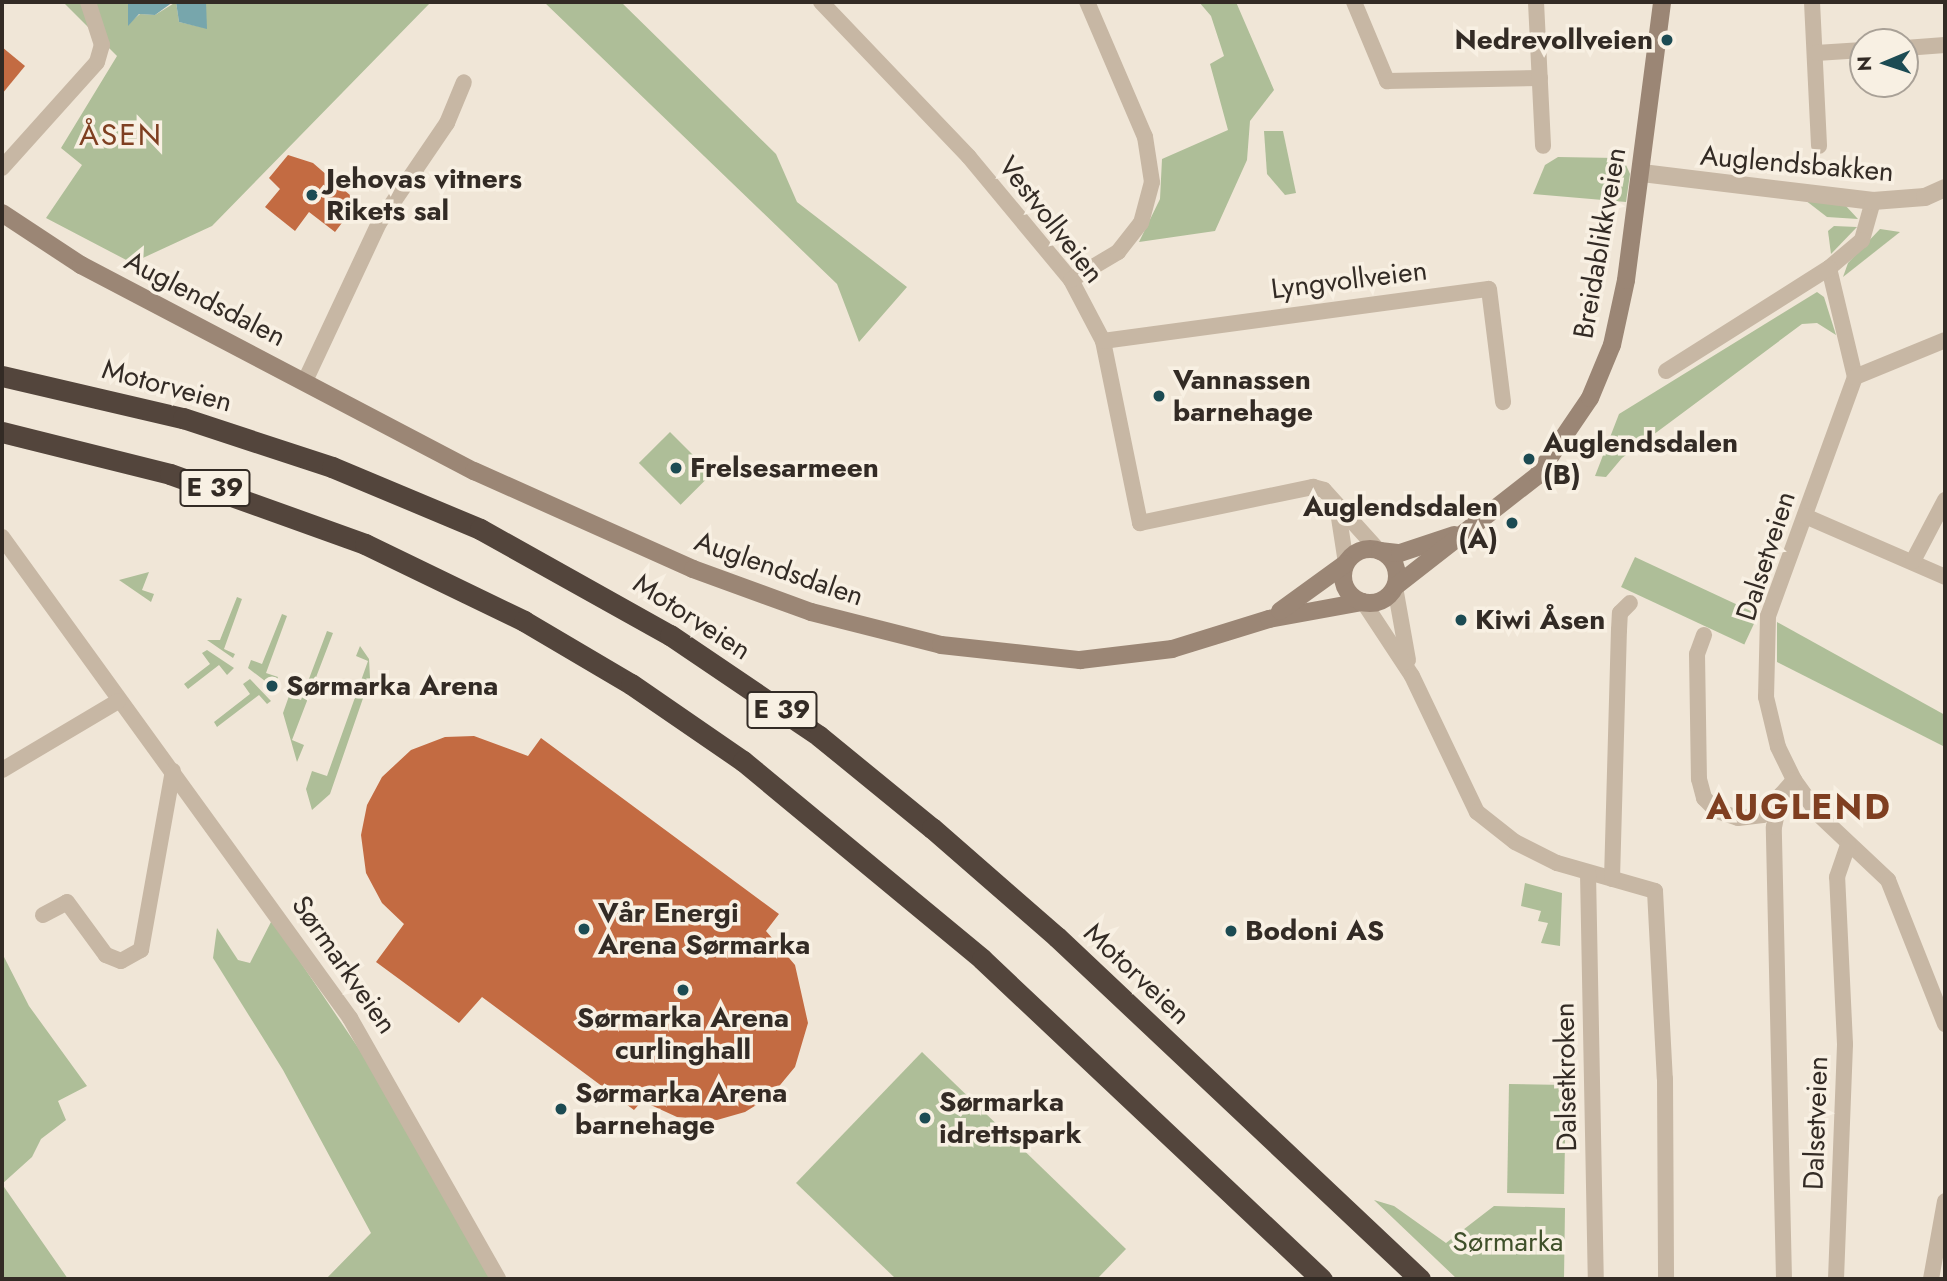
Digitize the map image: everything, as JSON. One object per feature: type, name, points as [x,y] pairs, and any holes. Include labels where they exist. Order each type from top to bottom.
[{"type":"highway","name":"Motorveien","points":[[2,376],[183,418],[332,467],[480,529],[670,635],[820,736],[932,828],[1068,947],[1420,1279]]},
{"type":"highway","name":"E 39","points":[[2,432],[61,445],[220,490],[365,544],[524,621],[631,684],[743,761],[972,950],[1322,1279]]},
{"type":"highway","name":"E 39","points":[[2,445],[61,445]]},
{"type":"main road","name":"Breidablikkveien","points":[[1395,586],[1537,477],[1590,398],[1612,345],[1626,281],[1662,2]]},
{"type":"main road","points":[[2,213],[80,265]]},
{"type":"main road","points":[[2,227],[49,255],[80,265]]},
{"type":"main road","name":"Auglendsdalen","points":[[80,265],[305,380],[474,471],[613,534],[754,593],[882,632],[1019,658],[1080,660],[1172,649],[1269,618],[1363,603]]},
{"type":"main road","name":"Breidablikkveien","points":[[1379,550],[1400,553],[1474,528]]},
{"type":"main road","points":[[1379,550],[1397,572],[1395,586],[1377,603],[1363,603],[1349,594],[1343,580],[1345,564],[1354,554],[1379,550]]},
{"type":"main road","name":"Auglendsdalen","points":[[1269,618],[1345,564]]},
{"type":"street","points":[[2,168],[97,62],[102,45],[88,2]]},
{"type":"street","name":"Vestvollveien","points":[[821,2],[976,166],[1071,280],[1103,341],[1140,523],[1304,488],[1324,490],[1336,502]]},
{"type":"street","points":[[1071,280],[1118,252],[1141,223],[1153,182],[1145,137],[1087,2]]},
{"type":"street","points":[[1354,2],[1387,81],[1540,78]]},
{"type":"street","points":[[1536,2],[1544,146]]},
{"type":"street","points":[[1812,2],[1819,146]]},
{"type":"street","points":[[1919,47],[1945,44]]},
{"type":"street","points":[[1816,54],[1849,51]]},
{"type":"street","name":"Auglendsdalen","points":[[305,380],[379,223],[447,123],[464,82]]},
{"type":"street","name":"Auglendsbakken","points":[[1642,173],[1873,201],[1925,197],[1945,188]]},
{"type":"street","points":[[1666,371],[1829,268],[1862,240],[1873,201]]},
{"type":"street","points":[[1829,268],[1855,377],[1945,340]]},
{"type":"street","name":"Lyngvollveien","points":[[1103,341],[1489,289],[1503,402]]},
{"type":"street","name":"Dalsetveien","points":[[1855,377],[1768,616],[1764,653],[1766,697],[1778,747],[1794,780],[1848,845],[1888,880],[1945,1022]]},
{"type":"street","points":[[1913,561],[1945,500]]},
{"type":"street","points":[[1336,502],[1379,550]]},
{"type":"street","points":[[1336,502],[1345,564]]},
{"type":"street","points":[[1805,516],[1945,577]]},
{"type":"street","name":"Sørmarkveien","points":[[2,537],[118,701],[173,771],[383,1067],[498,1279]]},
{"type":"street","points":[[1395,586],[1412,676]]},
{"type":"street","points":[[1363,603],[1412,676],[1476,812],[1515,842],[1588,873],[1655,891],[1665,1091],[1666,1279]]},
{"type":"street","points":[[1612,879],[1620,613],[1630,603]]},
{"type":"street","points":[[1704,635],[1697,654],[1699,779],[1704,798],[1717,811],[1738,818],[1763,815],[1794,780]]},
{"type":"street","points":[[2,770],[118,701]]},
{"type":"street","points":[[43,915],[67,902],[106,955],[121,961],[141,950],[173,771]]},
{"type":"street","points":[[1781,795],[1774,827],[1784,1279]]},
{"type":"street","name":"Dalsetveien","points":[[1836,1279],[1845,1044],[1837,877],[1848,845]]},
{"type":"street","name":"Dalsetkroken","points":[[1588,873],[1596,1279]]},
{"type":"street","points":[[1931,1279],[1945,1200]]},
{"type":"green space","points":[[63,2],[128,2],[128,24],[140,14],[155,15],[176,2],[179,22],[206,28],[206,2],[431,2],[212,226],[132,263],[46,218],[82,165],[61,148],[117,56]]},
{"type":"green space","points":[[544,2],[621,2],[776,154],[797,202],[907,287],[859,342],[837,284]]},
{"type":"green space","points":[[1199,2],[1236,2],[1274,90],[1250,121],[1247,160],[1215,231],[1139,242],[1160,199],[1162,159],[1228,130],[1210,64],[1224,56],[1211,16]]},
{"type":"green space","points":[[1264,131],[1283,131],[1296,193],[1285,195],[1267,174]]},
{"type":"green space","points":[[1558,157],[1616,158],[1626,165],[1630,174],[1626,202],[1533,194],[1545,165]]},
{"type":"green space","points":[[1805,200],[1845,205],[1858,219],[1827,217]]},
{"type":"green space","points":[[1834,226],[1857,227],[1831,254],[1828,231]]},
{"type":"green space","points":[[1880,229],[1900,232],[1843,277],[1848,263]]},
{"type":"green space","points":[[1817,292],[1824,297],[1836,335],[1817,323],[1802,324],[1622,458],[1606,477],[1595,476],[1619,414]]},
{"type":"green space","name":"Frelsesarmeen","points":[[670,432],[712,474],[681,505],[639,463]]},
{"type":"green space","points":[[1635,557],[1758,614],[1744,644],[1621,587]]},
{"type":"green space","points":[[149,572],[142,590],[154,594],[151,602],[119,580]]},
{"type":"green space","points":[[237,597],[242,599],[224,649],[235,654],[233,658],[207,640],[220,640]]},
{"type":"green space","points":[[282,614],[287,616],[266,673],[278,677],[274,688],[248,668],[251,660],[262,664]]},
{"type":"green space","points":[[1777,622],[1945,715],[1945,747],[1777,662]]},
{"type":"green space","points":[[327,631],[333,633],[292,740],[304,745],[297,762],[283,713],[289,696],[301,700]]},
{"type":"green space","points":[[360,646],[369,659],[370,678],[330,794],[312,810],[306,789],[312,771],[327,776],[368,661],[356,656]]},
{"type":"green space","points":[[207,650],[234,668],[227,675],[219,665],[188,689],[184,684],[210,664],[202,653]]},
{"type":"green space","points":[[250,679],[271,701],[267,704],[259,695],[217,727],[214,722],[250,694],[243,684]]},
{"type":"green space","points":[[1525,883],[1562,893],[1560,946],[1541,943],[1548,923],[1538,921],[1541,911],[1521,906]]},
{"type":"green space","points":[[272,920],[382,1083],[490,1279],[326,1279],[371,1233],[283,1070],[213,958],[217,928],[238,960],[250,963]]},
{"type":"green space","points":[[2,953],[29,1006],[87,1086],[58,1101],[66,1120],[41,1139],[32,1157],[2,1184]]},
{"type":"green space","name":"Sørmarka idrettspark","points":[[922,1052],[1126,1249],[1097,1279],[896,1279],[796,1183]]},
{"type":"green space","points":[[1509,1084],[1566,1085],[1564,1194],[1507,1193]]},
{"type":"green space","points":[[2,1184],[68,1279],[2,1279]]},
{"type":"green space","name":"Sørmarka","points":[[1374,1200],[1394,1206],[1446,1243],[1494,1206],[1565,1208],[1564,1279],[1457,1279]]},
{"type":"water","points":[[128,2],[173,2],[155,15],[139,14],[128,26]]},
{"type":"water","points":[[176,2],[206,2],[207,29],[179,22]]},
{"type":"building","points":[[2,47],[25,66],[2,94]]},
{"type":"building","name":"Jehovas vitners Rikets sal","points":[[288,155],[313,163],[358,202],[335,232],[309,212],[295,231],[265,207],[280,189],[269,178]]},
{"type":"building","name":"Vår Energi Arena Sørmarka","points":[[474,736],[528,756],[541,738],[779,914],[766,931],[795,965],[808,1023],[795,1067],[771,1096],[745,1112],[717,1120],[677,1117],[642,1101],[634,1110],[482,997],[459,1023],[376,962],[404,924],[382,903],[366,873],[361,835],[367,805],[382,777],[411,750],[445,737]]},
{"type":"place","name":"Nedrevollveien","points":[[1667,40]]},
{"type":"place","name":"Jehovas vitners Rikets sal","points":[[312,195]]},
{"type":"place","name":"Vannassen barnehage","points":[[1159,396]]},
{"type":"place","name":"Auglendsdalen (B)","points":[[1529,459]]},
{"type":"place","name":"Frelsesarmeen","points":[[676,468]]},
{"type":"place","name":"Auglendsdalen (A)","points":[[1512,523]]},
{"type":"place","name":"Kiwi Åsen","points":[[1461,620]]},
{"type":"place","name":"Sørmarka Arena","points":[[272,686]]},
{"type":"place","name":"Vår Energi Arena Sørmarka","points":[[584,929]]},
{"type":"place","name":"Bodoni AS","points":[[1231,931]]},
{"type":"place","name":"Sørmarka Arena curlinghall","points":[[683,990]]},
{"type":"place","name":"Sørmarka Arena barnehage","points":[[561,1109]]},
{"type":"place","name":"Sørmarka idrettspark","points":[[925,1118]]},
{"type":"district","name":"ÅSEN","points":[[121,135]]},
{"type":"district","name":"AUGLEND","points":[[1799,807]]}]
